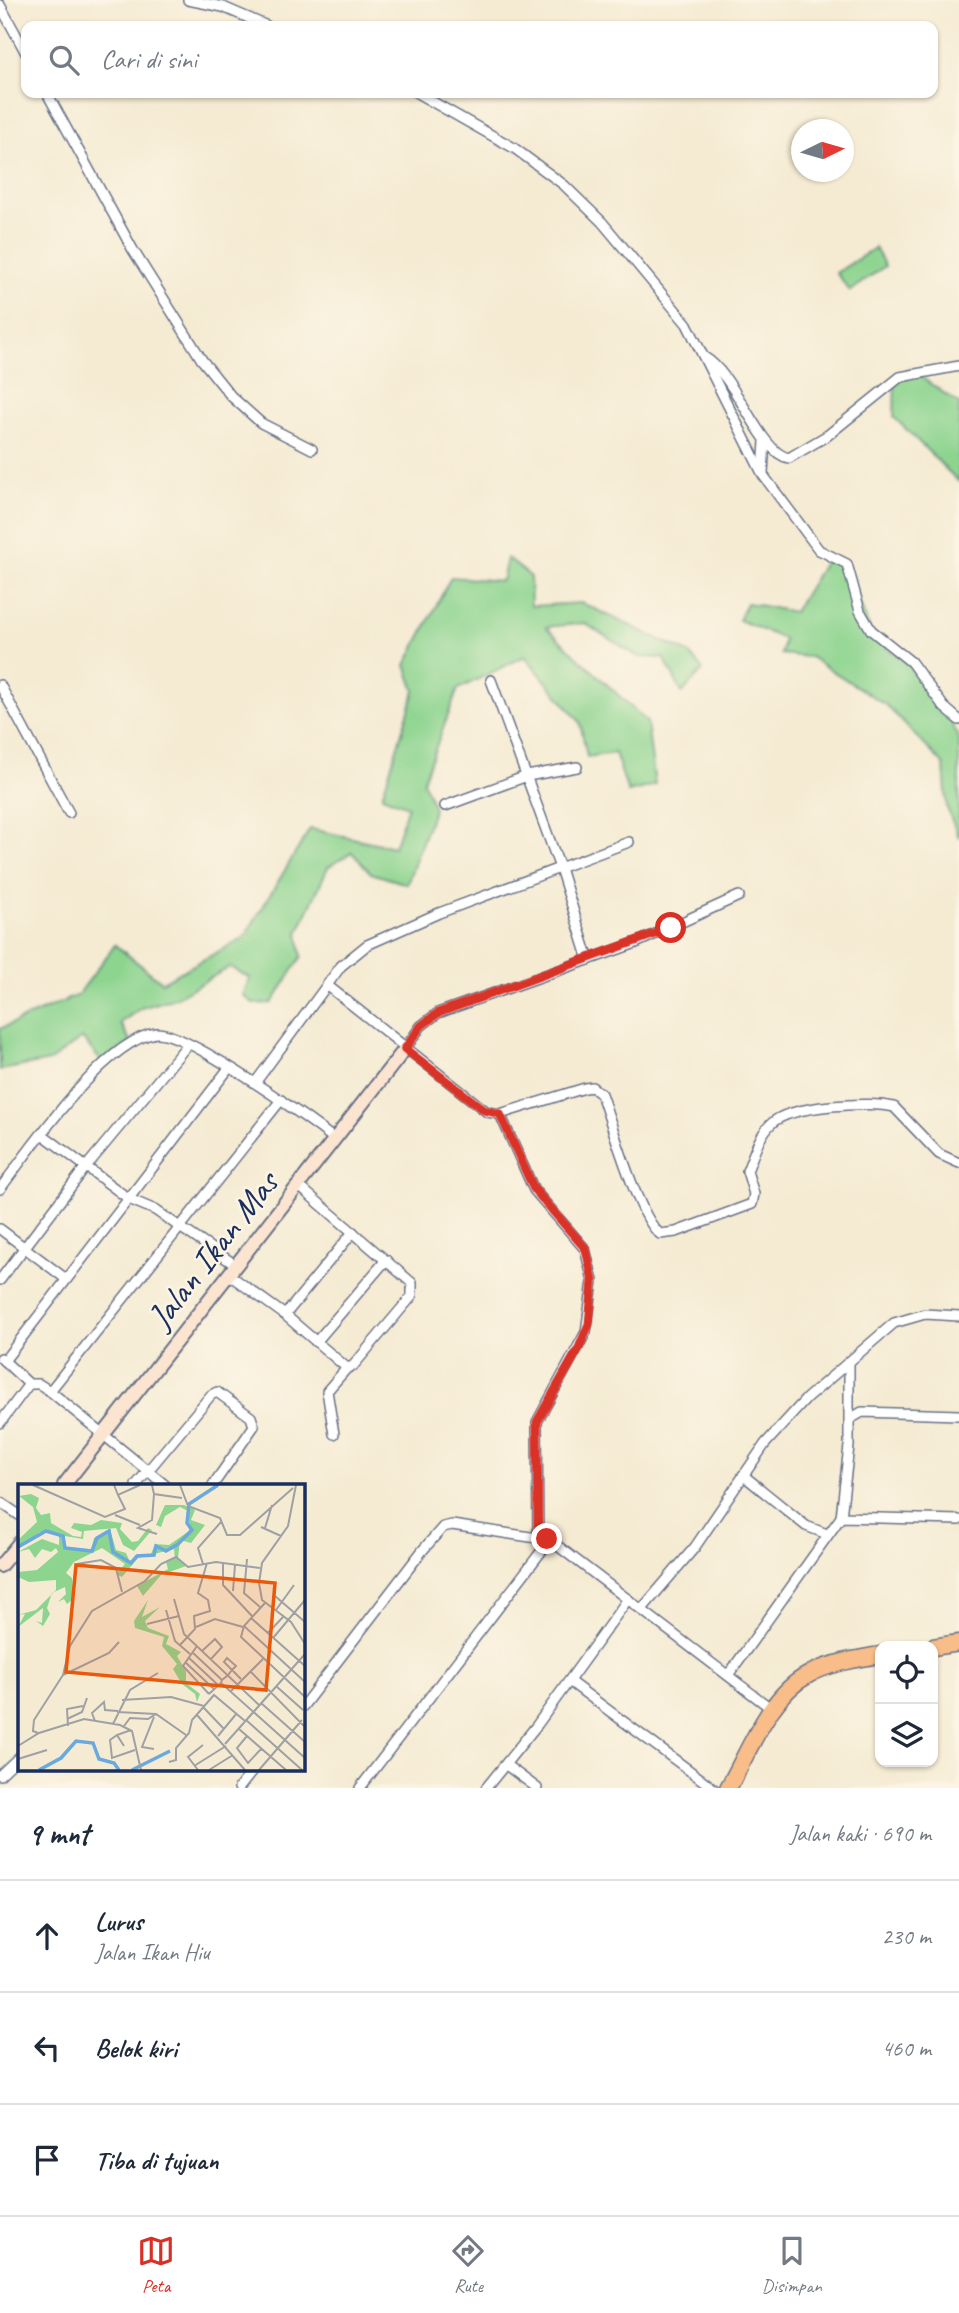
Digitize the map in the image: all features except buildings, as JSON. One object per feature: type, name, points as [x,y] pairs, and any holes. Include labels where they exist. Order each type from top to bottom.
[{"type":"highway","points":[[938,1646],[959,1643]]},
{"type":"highway","points":[[728,1788],[773,1710],[789,1688],[808,1675],[875,1656]]},
{"type":"street","points":[[188,0],[223,7],[255,21]]},
{"type":"street","points":[[0,5],[21,45]]},
{"type":"street","points":[[50,98],[127,240],[171,315],[202,360],[231,396],[261,423],[312,449]]},
{"type":"street","points":[[427,98],[469,120],[564,185],[602,222],[687,324],[763,474],[819,550],[846,564],[860,611],[871,630],[911,662],[944,707],[959,720]]},
{"type":"street","points":[[702,356],[714,362],[735,390],[765,441],[774,451],[789,458],[828,435],[900,377],[959,366]]},
{"type":"street","points":[[763,474],[765,441]]},
{"type":"street","points":[[491,680],[527,776],[589,960]]},
{"type":"street","points":[[0,685],[69,813]]},
{"type":"street","points":[[445,806],[527,776],[577,767]]},
{"type":"street","points":[[255,1083],[341,966],[368,945],[439,913],[629,842]]},
{"type":"street","points":[[405,1049],[429,1018],[671,928],[739,896]]},
{"type":"street","points":[[328,986],[484,1110],[500,1114],[585,1088],[596,1089],[601,1094],[652,1225],[657,1232],[666,1235],[752,1203],[754,1194],[747,1171],[752,1158],[772,1122],[790,1114],[855,1105],[894,1107],[939,1154],[959,1163]]},
{"type":"street","points":[[0,1189],[92,1075],[125,1048],[155,1033],[174,1035],[255,1083],[334,1139]]},
{"type":"street","points":[[0,1280],[85,1168],[188,1044]]},
{"type":"street","name":"Jalan Ikan Mas","points":[[65,1484],[405,1049]]},
{"type":"street","points":[[164,1484],[50,1391],[39,1384],[29,1384],[2,1359],[229,1068]]},
{"type":"street","points":[[50,1391],[281,1100]]},
{"type":"street","points":[[500,1114],[534,1189],[586,1249],[593,1281],[586,1332],[537,1422],[538,1537]]},
{"type":"street","points":[[42,1134],[129,1199],[155,1210],[179,1227],[347,1368]]},
{"type":"street","points":[[299,1186],[415,1285],[415,1290],[353,1366],[347,1368],[327,1391],[334,1434]]},
{"type":"street","points":[[0,1229],[66,1279]]},
{"type":"street","points":[[285,1315],[353,1231]]},
{"type":"street","points":[[316,1342],[386,1260]]},
{"type":"street","points":[[642,1609],[695,1547],[782,1423],[904,1318],[925,1314],[959,1316]]},
{"type":"street","points":[[729,1674],[841,1517],[850,1419],[849,1363]]},
{"type":"street","points":[[0,1423],[29,1384]]},
{"type":"street","points":[[137,1484],[211,1395],[217,1392],[254,1422],[252,1430],[214,1484]]},
{"type":"street","points":[[850,1419],[863,1412],[959,1415]]},
{"type":"street","points":[[744,1475],[806,1527],[827,1534]]},
{"type":"street","points":[[0,1502],[18,1514]]},
{"type":"street","points":[[841,1517],[959,1520]]},
{"type":"street","points":[[304,1705],[386,1596],[443,1527],[460,1525],[508,1536],[550,1540],[773,1710]]},
{"type":"street","points":[[806,1527],[817,1548]]},
{"type":"street","points":[[360,1788],[550,1540]]},
{"type":"street","points":[[0,1566],[18,1543]]},
{"type":"street","points":[[486,1788],[506,1765],[628,1599]]},
{"type":"street","points":[[569,1681],[713,1788]]},
{"type":"street","points":[[0,1775],[18,1757]]},
{"type":"street","points":[[506,1765],[537,1788]]},
{"type":"street","points":[[239,1788],[253,1770]]},
{"type":"green space","points":[[875,248],[885,266],[850,291],[836,273]]},
{"type":"green space","points":[[910,369],[959,404],[959,482],[894,417],[895,378]]},
{"type":"green space","points":[[507,558],[530,576],[531,606],[582,603],[689,653],[703,670],[682,693],[664,658],[639,657],[584,623],[546,627],[647,722],[655,785],[628,792],[615,753],[587,757],[580,722],[525,656],[458,689],[423,781],[434,808],[407,884],[371,873],[352,852],[328,867],[298,933],[302,956],[272,1003],[254,1004],[243,995],[250,978],[230,967],[175,998],[141,1008],[120,1023],[131,1042],[101,1061],[82,1038],[50,1061],[0,1070],[0,1029],[78,995],[115,945],[162,982],[244,938],[310,829],[394,847],[408,806],[382,796],[415,691],[406,665],[451,577],[502,581]]},
{"type":"green space","points":[[825,561],[841,563],[847,569],[870,630],[890,651],[903,658],[948,715],[959,739],[959,838],[947,808],[944,765],[886,705],[810,657],[781,654],[784,639],[739,620],[747,603],[794,612]]},
{"type":"route","points":[[547,1539],[538,1537],[535,1439],[537,1422],[540,1412],[579,1348],[589,1324],[593,1281],[590,1259],[586,1249],[534,1189],[500,1114],[484,1110],[405,1049],[421,1026],[438,1013],[671,928]]}]
